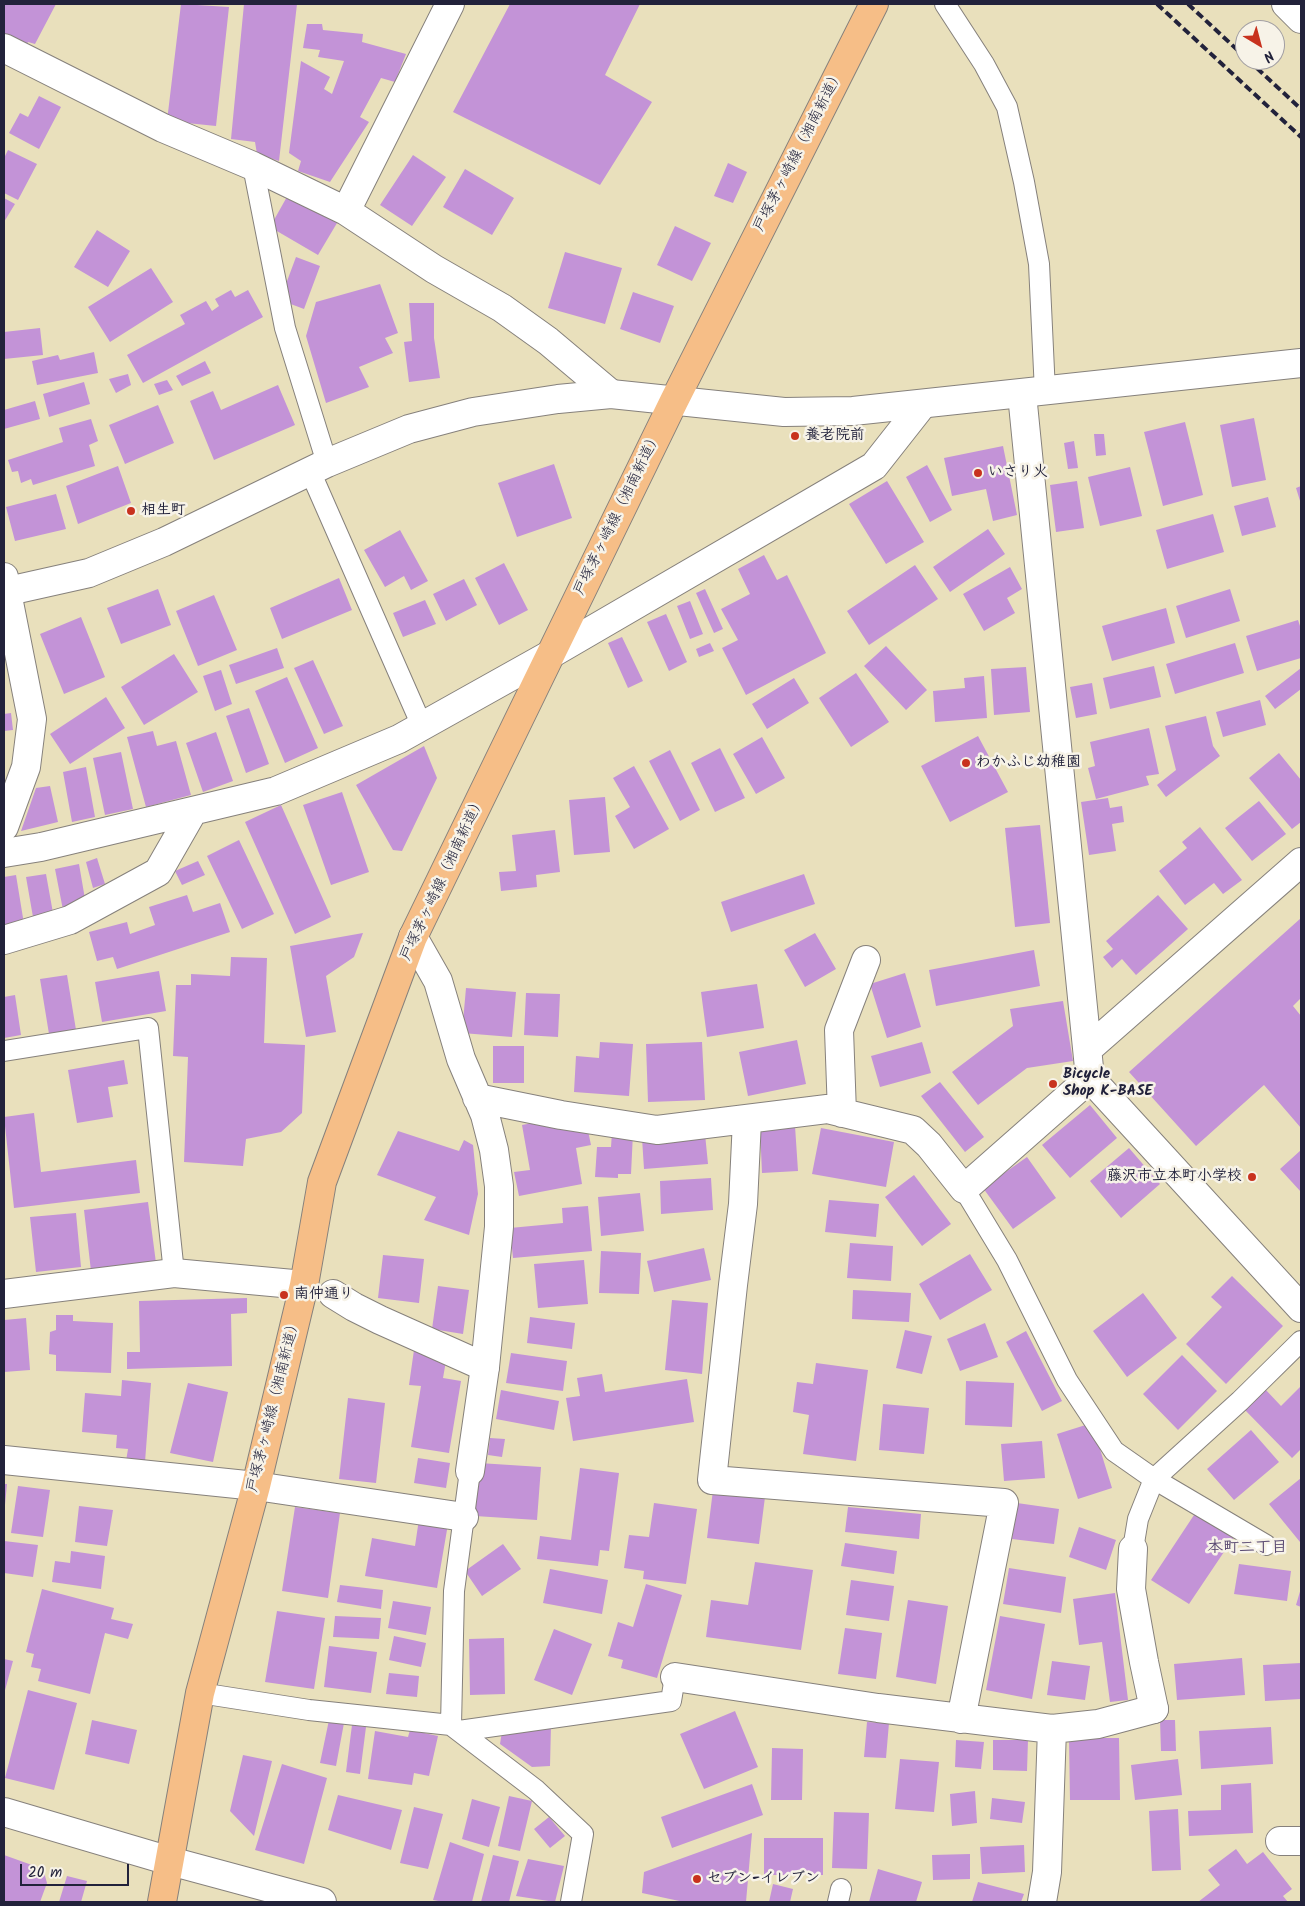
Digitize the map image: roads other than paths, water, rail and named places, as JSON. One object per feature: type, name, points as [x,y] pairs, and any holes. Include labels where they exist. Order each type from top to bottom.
[{"type":"main road","name":"戸塚茅ヶ崎線（湘南新道）","points":[[162,1902],[200,1693],[256,1486],[304,1285],[322,1182],[413,937],[674,401],[874,4]]},
{"type":"street","points":[[346,211],[450,4]]},
{"type":"street","points":[[1286,4],[1301,19]]},
{"type":"street","points":[[4,48],[164,128],[253,166],[346,211],[434,269],[502,308],[548,341],[611,394]]},
{"type":"street","points":[[4,827],[26,767],[32,719],[5,587],[89,573],[164,542],[318,467],[409,429],[473,412],[558,399],[611,394],[784,412],[853,411],[1034,393],[1301,362]]},
{"type":"street","points":[[1034,393],[1090,1078],[1301,1308]]},
{"type":"street","points":[[4,853],[41,847],[276,791],[399,739],[551,654],[874,466],[922,405]]},
{"type":"street","points":[[4,940],[70,920],[158,872],[193,810]]},
{"type":"street","points":[[1088,1049],[1301,862]]},
{"type":"street","points":[[413,937],[438,981],[460,1059],[485,1115],[494,1150],[499,1186],[499,1227],[486,1367],[470,1471]]},
{"type":"street","points":[[842,1113],[840,1030],[866,960]]},
{"type":"street","points":[[477,1098],[561,1115],[657,1130],[827,1110],[913,1130],[929,1145],[964,1189],[1090,1078]]},
{"type":"street","points":[[747,1120],[743,1204],[712,1480],[1004,1503],[962,1719]]},
{"type":"street","points":[[4,1294],[174,1273],[304,1285]]},
{"type":"street","points":[[334,1294],[380,1320],[486,1367]]},
{"type":"street","points":[[4,1460],[256,1486],[464,1517]]},
{"type":"street","points":[[675,1677],[810,1699],[1052,1729],[1098,1724],[1154,1710],[1131,1589],[1132,1549]]},
{"type":"street","points":[[1042,1902],[1048,1872],[1052,1729]]},
{"type":"street","points":[[4,1812],[170,1861],[322,1902]]},
{"type":"lane","points":[[945,4],[984,64],[1007,107],[1024,182],[1039,264],[1034,393]]},
{"type":"lane","points":[[253,166],[285,328],[318,467],[422,726]]},
{"type":"lane","points":[[4,1052],[148,1028],[174,1273]]},
{"type":"lane","points":[[964,1189],[1007,1260],[1067,1380],[1114,1451],[1154,1479],[1266,1545]]},
{"type":"lane","points":[[1132,1549],[1138,1519],[1154,1479],[1240,1401],[1301,1341]]},
{"type":"lane","points":[[455,1728],[454,1592],[470,1471]]},
{"type":"lane","points":[[200,1693],[309,1710],[455,1728],[671,1701],[675,1677]]},
{"type":"lane","points":[[455,1728],[536,1790],[583,1834],[571,1902]]},
{"type":"railway","points":[[1157,4],[1301,137]]},
{"type":"railway","points":[[1188,4],[1235,48]]},
{"type":"railway","points":[[1259,70],[1301,109]]},
{"type":"place","name":"養老院前","points":[[795,436]]},
{"type":"place","name":"いさり火","points":[[978,473]]},
{"type":"place","name":"相生町","points":[[131,511]]},
{"type":"place","name":"わかふじ幼稚園","points":[[966,763]]},
{"type":"place","name":"Bicycle Shop K-BASE","points":[[1053,1084]]},
{"type":"place","name":"藤沢市立本町小学校","points":[[1252,1177]]},
{"type":"place","name":"南仲通り","points":[[284,1295]]},
{"type":"place","name":"セブン-イレブン","points":[[697,1879]]},
{"type":"district","name":"本町二丁目","points":[[1247,1549]]}]
